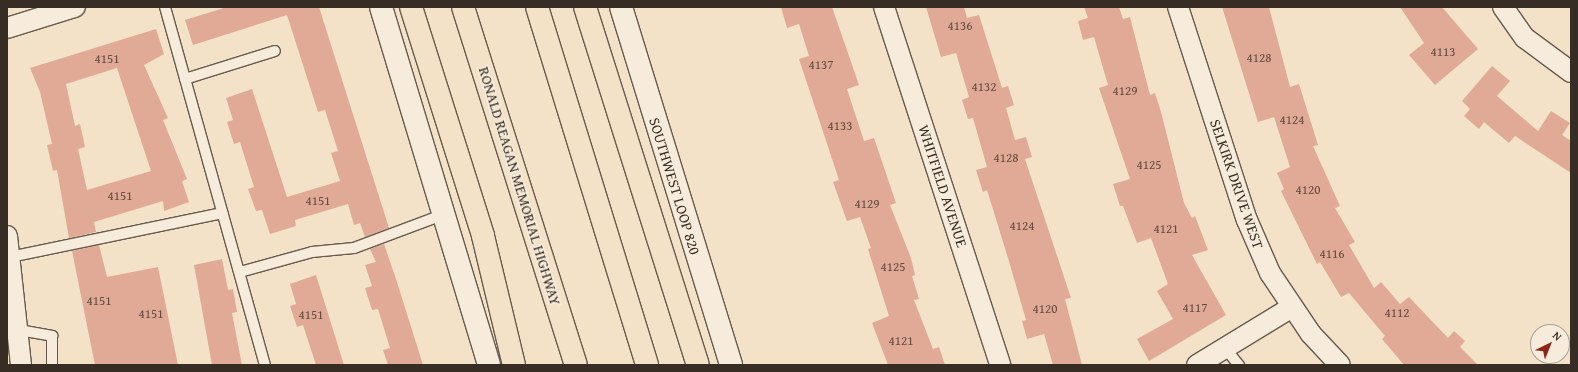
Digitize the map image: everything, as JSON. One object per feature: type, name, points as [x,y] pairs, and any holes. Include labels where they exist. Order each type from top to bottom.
[{"type":"highway","points":[[411,7],[483,236],[514,365]]},
{"type":"highway","name":"RONALD REAGAN MEMORIAL HIGHWAY","points":[[463,7],[576,365]]},
{"type":"highway","points":[[537,7],[648,365]]},
{"type":"highway","points":[[584,7],[698,365]]},
{"type":"main road","points":[[381,7],[446,214],[489,365]]},
{"type":"main road","name":"SOUTHWEST LOOP 820","points":[[621,7],[731,365]]},
{"type":"street","points":[[7,28],[75,7]]},
{"type":"street","name":"WHITFIELD AVENUE","points":[[884,7],[1000,365]]},
{"type":"street","name":"SELKIRK DRIVE WEST","points":[[1178,7],[1247,220],[1270,273],[1292,308],[1340,365]]},
{"type":"street","points":[[1503,7],[1525,38],[1571,72]]},
{"type":"street","points":[[7,236],[19,330],[21,365]]},
{"type":"street","points":[[1197,365],[1292,308]]},
{"type":"lane","points":[[165,7],[265,365]]},
{"type":"lane","points":[[185,79],[275,51]]},
{"type":"lane","points":[[10,257],[222,213]]},
{"type":"lane","points":[[240,272],[312,252],[354,248],[446,214]]},
{"type":"lane","points":[[19,330],[52,336],[52,365]]},
{"type":"lane","points":[[1225,348],[1240,365]]},
{"type":"building","points":[[227,7],[319,7],[389,228],[365,237],[360,223],[354,225],[348,204],[295,220],[296,226],[270,234],[262,210],[256,211],[248,189],[254,187],[240,142],[234,144],[227,122],[233,120],[226,98],[252,89],[287,197],[340,181],[331,153],[338,151],[325,110],[318,112],[287,15],[193,45],[185,20]]},
{"type":"building","points":[[781,7],[832,7],[859,85],[847,89],[864,141],[874,138],[896,203],[890,205],[911,258],[915,275],[912,276],[919,299],[914,300],[933,349],[939,347],[945,365],[888,365],[872,323],[889,316],[868,249],[871,248],[860,217],[847,221],[833,182],[839,180],[799,59],[809,56],[799,24],[787,28]]},
{"type":"building","points":[[926,7],[964,7],[967,18],[979,15],[1002,88],[1008,86],[1014,105],[1006,108],[1015,140],[1026,137],[1032,157],[1025,159],[1071,298],[1065,299],[1082,365],[1053,365],[1044,334],[1027,339],[1022,321],[1026,320],[1008,258],[987,190],[983,192],[976,170],[987,167],[973,118],[968,119],[962,100],[969,97],[956,53],[941,57]]},
{"type":"building","points":[[1084,7],[1119,7],[1123,19],[1130,17],[1150,95],[1155,93],[1161,112],[1184,203],[1192,218],[1195,216],[1208,250],[1192,255],[1226,315],[1149,361],[1137,339],[1173,319],[1157,291],[1168,284],[1151,238],[1137,243],[1123,206],[1120,206],[1113,184],[1130,179],[1099,88],[1108,85],[1094,37],[1083,40],[1078,21],[1088,18]]},
{"type":"building","points":[[1222,7],[1269,7],[1290,87],[1299,84],[1318,145],[1313,146],[1340,206],[1335,208],[1355,242],[1349,245],[1374,288],[1381,282],[1400,304],[1409,297],[1448,338],[1454,331],[1465,341],[1460,347],[1478,365],[1404,365],[1382,339],[1385,336],[1349,293],[1341,297],[1320,262],[1317,264],[1281,191],[1284,189],[1277,173],[1290,167],[1274,117],[1258,122]]},
{"type":"building","points":[[1400,7],[1442,7],[1478,49],[1435,85],[1409,55],[1424,43]]},
{"type":"building","points":[[156,29],[164,54],[144,65],[168,118],[163,120],[187,179],[182,181],[189,202],[164,211],[163,201],[94,222],[96,232],[69,238],[57,170],[53,171],[47,145],[52,144],[40,92],[30,68]],"holes":[[[117,68],[151,171],[87,190],[78,149],[85,147],[80,124],[75,126],[66,84]]]},
{"type":"building","points":[[1492,66],[1510,81],[1497,96],[1538,131],[1551,111],[1570,123],[1562,135],[1571,141],[1571,173],[1515,136],[1509,143],[1484,122],[1479,129],[1464,116],[1470,109],[1462,101]]},
{"type":"building","points":[[384,244],[423,365],[388,365],[383,350],[390,348],[378,309],[372,310],[365,288],[372,286],[365,265],[376,262],[370,249]]},
{"type":"building","points":[[99,245],[107,277],[158,267],[178,365],[95,365],[72,251]]},
{"type":"building","points":[[222,259],[228,290],[233,289],[237,312],[232,313],[242,365],[212,365],[194,265]]},
{"type":"building","points":[[316,275],[344,365],[316,365],[303,325],[297,327],[290,306],[296,304],[290,284]]}]
